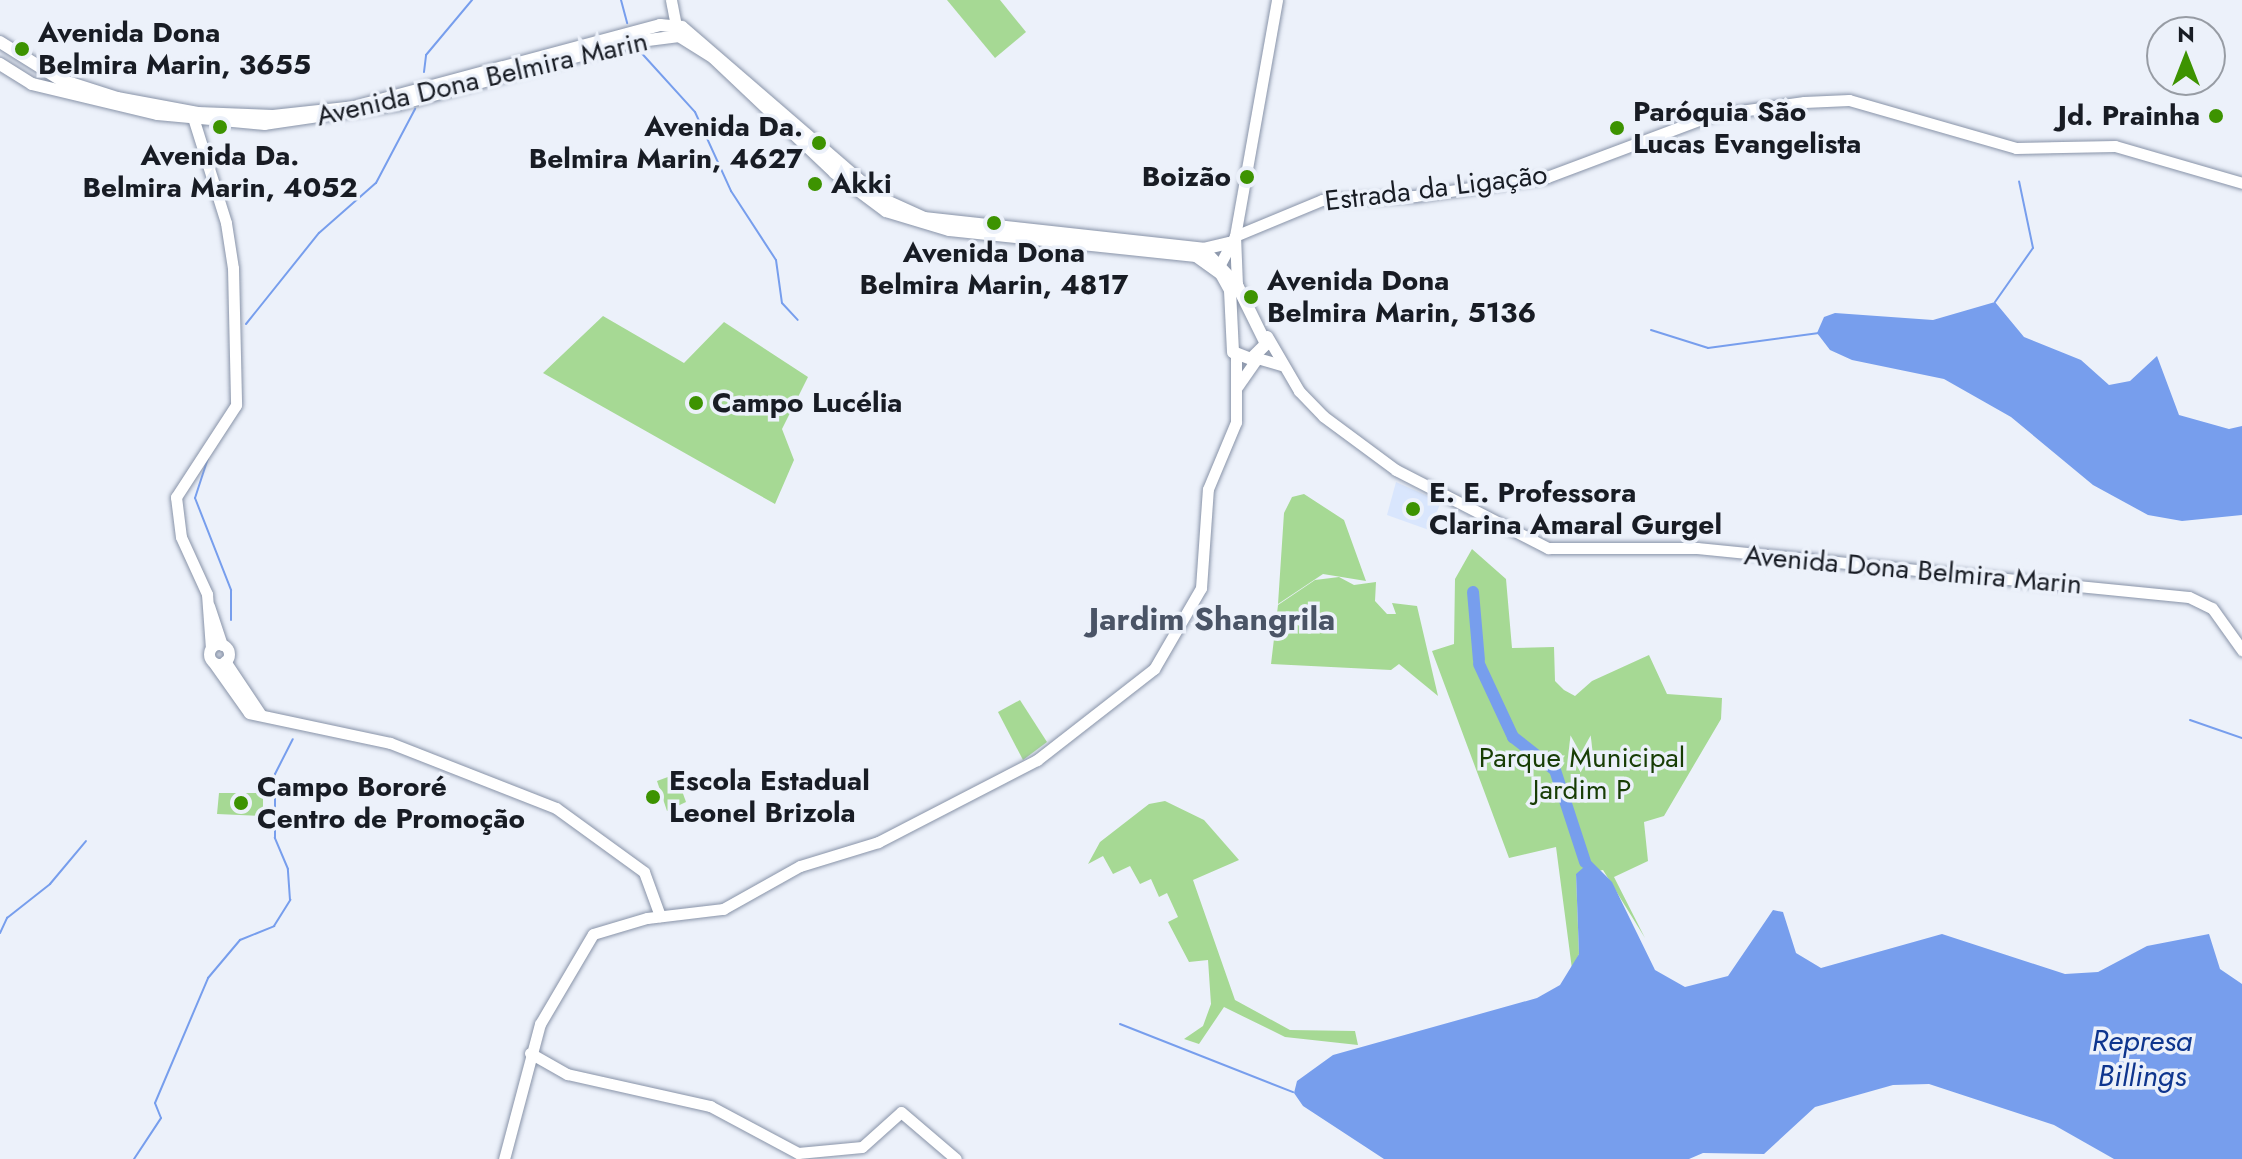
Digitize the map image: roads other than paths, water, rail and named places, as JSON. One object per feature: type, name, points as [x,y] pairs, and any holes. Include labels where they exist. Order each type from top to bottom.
[{"type":"main road","points":[[1220,267],[1232,240],[1277,0]]},
{"type":"main road","points":[[658,36],[672,25],[672,5]]},
{"type":"main road","name":"Avenida Dona Belmira Marin","points":[[0,42],[80,87],[195,118],[295,116],[354,107],[672,25],[702,39],[866,189],[907,213],[1203,249],[1237,285],[1284,368],[1323,416],[1396,470],[1548,548],[1697,548],[2189,597],[2212,608],[2242,650]]},
{"type":"main road","name":"Avenida Dona Belmira Marin","points":[[0,64],[32,84],[195,118],[265,124],[333,117],[658,36],[679,36],[700,47],[835,173],[905,220],[1183,253],[1220,267],[1230,290],[1232,313],[1229,343],[1236,355]]},
{"type":"main road","name":"Estrada da Ligação","points":[[1232,240],[1322,200],[1415,196],[1547,177],[1712,115],[1804,102],[1849,100],[2016,148],[2107,145],[2242,183]]},
{"type":"main road","points":[[195,118],[232,254],[236,405],[176,497],[181,537],[209,606],[219,661],[241,706],[261,715],[390,743],[527,792],[644,872],[660,916]]},
{"type":"main road","points":[[1203,249],[1232,240]]},
{"type":"main road","points":[[1232,240],[1237,285]]},
{"type":"main road","points":[[1232,313],[1252,310]]},
{"type":"main road","points":[[1237,388],[1267,336]]},
{"type":"main road","points":[[504,1159],[530,1053],[546,1011],[593,934],[660,916],[734,905],[800,866],[905,829],[1037,760],[1154,669],[1201,588],[1208,489],[1233,435],[1236,355],[1271,357],[1284,368]]},
{"type":"main road","points":[[216,646],[219,661]]},
{"type":"main road","points":[[530,1053],[567,1074],[710,1106],[798,1153],[862,1147],[901,1112],[956,1159]]},
{"type":"water","points":[[1995,302],[2024,337],[2081,360],[2109,385],[2130,381],[2157,356],[2179,415],[2229,429],[2242,426],[2242,515],[2182,521],[2148,515],[2093,485],[2011,417],[1944,379],[1852,360],[1830,350],[1817,333],[1824,317],[1835,313],[1933,320]]},
{"type":"water","name":"Represa Billings","points":[[1591,861],[1612,882],[1655,970],[1685,987],[1728,976],[1773,910],[1783,912],[1796,953],[1821,968],[1942,934],[2065,974],[2098,972],[2147,946],[2209,934],[2220,969],[2242,984],[2242,1159],[2114,1159],[2054,1125],[1929,1084],[1893,1085],[1815,1107],[1764,1154],[1703,1153],[1689,1159],[1384,1159],[1303,1106],[1294,1093],[1297,1081],[1333,1055],[1537,998],[1560,985],[1579,954],[1576,874]]},
{"type":"waterway","points":[[424,72],[426,55],[472,0]]},
{"type":"waterway","points":[[621,0],[627,23]]},
{"type":"waterway","points":[[636,47],[695,112],[731,191],[776,260],[782,303],[798,320]]},
{"type":"waterway","points":[[246,324],[319,233],[376,183],[415,109]]},
{"type":"waterway","points":[[1995,302],[2033,248],[2019,181]]},
{"type":"waterway","points":[[1651,330],[1708,348],[1819,333]]},
{"type":"waterway","points":[[208,458],[195,498],[231,590],[231,620]]},
{"type":"waterway","points":[[1473,592],[1479,660]]},
{"type":"waterway","points":[[1479,664],[1513,737],[1555,770],[1585,862]]},
{"type":"waterway","points":[[2190,720],[2242,738]]},
{"type":"waterway","points":[[134,1159],[161,1118],[155,1103],[208,978],[240,940],[274,926],[290,900],[288,869],[275,838],[275,774],[293,739]]},
{"type":"waterway","points":[[0,933],[7,918],[50,884],[86,841]]},
{"type":"waterway","points":[[1120,1024],[1293,1092]]},
{"type":"place","name":"Avenida Dona Belmira Marin, 3655","points":[[22,49]]},
{"type":"place","name":"Jd. Prainha","points":[[2216,116]]},
{"type":"place","name":"Avenida Da. Belmira Marin, 4052","points":[[220,127]]},
{"type":"place","name":"Paróquia São Lucas Evangelista","points":[[1617,128]]},
{"type":"place","name":"Avenida Da. Belmira Marin, 4627","points":[[819,143]]},
{"type":"place","name":"Boizão","points":[[1247,177]]},
{"type":"place","name":"Akki","points":[[815,184]]},
{"type":"place","name":"Avenida Dona Belmira Marin, 4817","points":[[994,223]]},
{"type":"place","name":"Avenida Dona Belmira Marin, 5136","points":[[1251,297]]},
{"type":"place","name":"Campo Lucélia","points":[[696,403]]},
{"type":"place","name":"E. E. Professora Clarina Amaral Gurgel","points":[[1413,509]]},
{"type":"place","name":"Escola Estadual Leonel Brizola","points":[[653,797]]},
{"type":"place","name":"Campo Bororé Centro de Promoção","points":[[241,803]]},
{"type":"district","name":"Jardim Shangrila","points":[[1212,619]]},
{"type":"park label","name":"Parque Municipal Jardim P","points":[[1582,774]]}]
